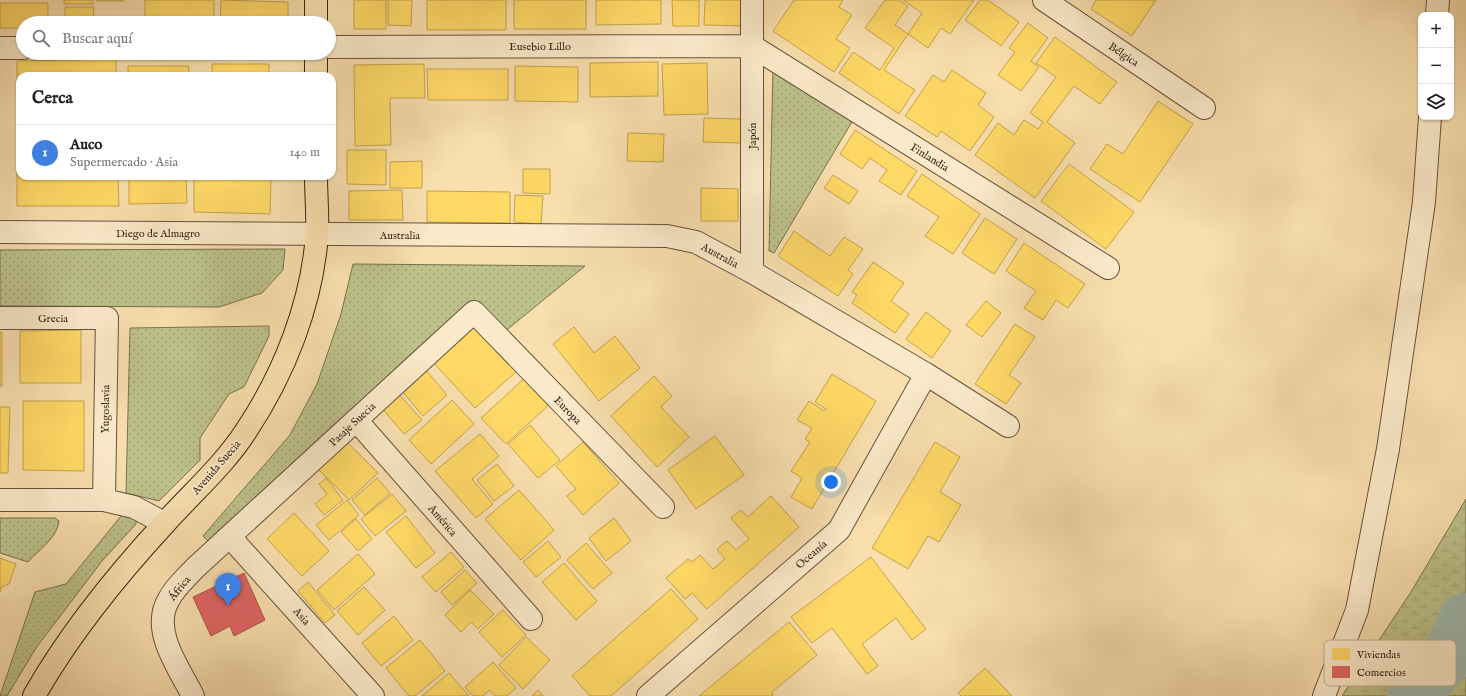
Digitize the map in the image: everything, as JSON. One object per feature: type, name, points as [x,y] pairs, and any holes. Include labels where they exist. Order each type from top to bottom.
[{"type":"main road","points":[[316,0],[316,16]]},
{"type":"main road","points":[[316,60],[316,72]]},
{"type":"main road","name":"Avenida Suecia","points":[[34,696],[65,647],[96,605],[129,563],[164,523],[227,457],[246,432],[262,405],[279,373],[293,340],[304,305],[317,234],[316,180]]},
{"type":"street","name":"Japón","points":[[752,0],[752,272]]},
{"type":"street","name":"Bélgica","points":[[1044,0],[1204,108]]},
{"type":"street","points":[[1437,12],[1438,0]]},
{"type":"street","name":"Eusebio Lillo","points":[[336,47],[752,46]]},
{"type":"street","name":"Finlandia","points":[[752,46],[1108,268]]},
{"type":"street","points":[[0,48],[16,48]]},
{"type":"street","points":[[1345,640],[1357,610],[1388,449],[1424,202],[1430,120]]},
{"type":"street","name":"Diego de Almagro","points":[[0,232],[317,234]]},
{"type":"street","name":"Australia","points":[[317,234],[667,236],[696,242],[752,272],[926,374],[1008,426]]},
{"type":"street","name":"Pasaje Suecia","points":[[230,537],[474,312]]},
{"type":"street","name":"Europa","points":[[474,312],[663,507]]},
{"type":"street","name":"Grecia","points":[[0,318],[107,318]]},
{"type":"street","name":"Yugoslavia","points":[[104,500],[107,318]]},
{"type":"street","name":"Oceanía","points":[[648,696],[839,530],[926,374]]},
{"type":"street","name":"América","points":[[356,420],[531,619]]},
{"type":"street","points":[[0,500],[104,500],[134,507],[164,523]]},
{"type":"street","name":"África","points":[[193,696],[166,642],[162,628],[163,613],[168,599],[177,588],[230,537]]},
{"type":"street","name":"Asia","points":[[230,537],[373,696]]},
{"type":"street","points":[[1324,696],[1328,686]]},
{"type":"green space","points":[[773,67],[853,120],[774,253],[769,251]]},
{"type":"green space","points":[[285,249],[283,270],[262,293],[219,307],[0,306],[0,250]]},
{"type":"green space","points":[[353,264],[585,266],[503,333],[467,306],[214,547],[203,536],[290,435],[317,384],[341,314]]},
{"type":"green space","points":[[269,326],[269,336],[244,387],[229,394],[200,438],[200,460],[159,501],[126,493],[130,328]]},
{"type":"green space","points":[[1466,499],[1466,696],[1342,696],[1349,686],[1456,686],[1456,640],[1379,640],[1411,592]]},
{"type":"green space","points":[[125,511],[136,518],[136,524],[102,561],[36,648],[7,696],[0,696],[35,592],[66,584]]},
{"type":"green space","points":[[0,518],[55,518],[59,521],[55,533],[28,562],[0,553]]},
{"type":"building: Viviendas","points":[[64,0],[93,0],[93,4],[64,4]]},
{"type":"building: Viviendas","points":[[124,0],[124,1],[97,1]]},
{"type":"building: Viviendas","points":[[145,0],[214,0],[214,16],[145,16]]},
{"type":"building: Viviendas","points":[[221,0],[288,2],[288,16],[220,16]]},
{"type":"building: Viviendas","points":[[354,0],[386,0],[386,29],[354,29]]},
{"type":"building: Viviendas","points":[[388,0],[412,0],[411,26],[388,25]]},
{"type":"building: Viviendas","points":[[427,0],[506,0],[506,30],[427,30]]},
{"type":"building: Viviendas","points":[[514,0],[586,0],[586,29],[514,29]]},
{"type":"building: Viviendas","points":[[596,0],[661,0],[661,24],[596,25]]},
{"type":"building: Viviendas","points":[[672,0],[699,0],[699,26],[673,26]]},
{"type":"building: Viviendas","points":[[705,0],[743,0],[743,26],[704,25]]},
{"type":"building: Viviendas","points":[[794,0],[843,0],[839,7],[852,15],[836,39],[850,48],[834,72],[773,31]]},
{"type":"building: Viviendas","points":[[885,0],[899,0],[908,6],[895,25],[908,34],[884,70],[915,90],[899,114],[839,73],[853,52],[880,70],[894,48],[865,28]]},
{"type":"building: Viviendas","points":[[903,0],[974,0],[950,34],[941,28],[928,48],[908,34],[922,13]]},
{"type":"building: Viviendas","points":[[980,0],[988,0],[1019,22],[1001,46],[965,20]]},
{"type":"building: Viviendas","points":[[1096,0],[1156,0],[1132,36],[1091,9]]},
{"type":"building: Viviendas","points":[[0,3],[48,3],[48,16],[16,16],[16,28],[0,28]]},
{"type":"building: Viviendas","points":[[65,7],[94,7],[93,16],[65,16]]},
{"type":"building: Viviendas","points":[[1028,23],[1048,38],[1031,61],[1039,67],[1021,91],[998,75],[1015,52],[1009,48]]},
{"type":"building: Viviendas","points":[[1055,37],[1117,82],[1100,104],[1074,86],[1047,122],[1075,143],[1035,198],[975,155],[998,123],[1014,135],[1024,120],[1038,129],[1043,122],[1030,113],[1056,77],[1036,63]]},
{"type":"building: Viviendas","points":[[116,60],[116,72],[17,72],[17,61]]},
{"type":"building: Viviendas","points":[[658,62],[658,96],[590,97],[590,63]]},
{"type":"building: Viviendas","points":[[707,63],[708,114],[664,115],[662,64]]},
{"type":"building: Viviendas","points":[[212,64],[269,64],[269,72],[212,72]]},
{"type":"building: Viviendas","points":[[424,64],[425,98],[390,98],[391,145],[355,146],[354,65]]},
{"type":"building: Viviendas","points":[[128,66],[189,66],[188,72],[128,72]]},
{"type":"building: Viviendas","points":[[515,66],[578,67],[578,102],[515,101]]},
{"type":"building: Viviendas","points":[[427,69],[508,69],[508,100],[428,100]]},
{"type":"building: Viviendas","points":[[952,70],[986,93],[978,105],[994,117],[970,151],[941,131],[937,137],[905,116],[933,75],[944,82]]},
{"type":"building: Viviendas","points":[[1158,101],[1193,124],[1140,202],[1090,169],[1107,144],[1123,154]]},
{"type":"building: Viviendas","points":[[704,118],[742,119],[742,143],[703,142]]},
{"type":"building: Viviendas","points":[[855,130],[917,171],[901,195],[879,181],[887,170],[870,158],[862,169],[840,154]]},
{"type":"building: Viviendas","points":[[628,133],[664,134],[663,162],[627,161]]},
{"type":"building: Viviendas","points":[[347,150],[386,150],[386,185],[347,184]]},
{"type":"building: Viviendas","points":[[422,161],[422,188],[390,188],[390,162]]},
{"type":"building: Viviendas","points":[[1069,164],[1134,212],[1106,249],[1041,201]]},
{"type":"building: Viviendas","points":[[523,169],[550,169],[550,194],[523,193]]},
{"type":"building: Viviendas","points":[[922,174],[980,214],[953,254],[925,236],[939,217],[907,196]]},
{"type":"building: Viviendas","points":[[833,175],[858,191],[849,204],[824,188]]},
{"type":"building: Viviendas","points":[[17,180],[118,180],[119,206],[17,206]]},
{"type":"building: Viviendas","points":[[129,180],[186,180],[187,203],[129,204]]},
{"type":"building: Viviendas","points":[[194,180],[271,180],[270,214],[194,212]]},
{"type":"building: Viviendas","points":[[701,188],[738,189],[738,221],[701,221]]},
{"type":"building: Viviendas","points":[[402,190],[403,220],[349,220],[349,191]]},
{"type":"building: Viviendas","points":[[427,191],[510,192],[510,223],[427,222]]},
{"type":"building: Viviendas","points":[[515,195],[543,196],[541,224],[514,222]]},
{"type":"building: Viviendas","points":[[985,218],[1017,239],[994,274],[962,253]]},
{"type":"building: Viviendas","points":[[794,231],[830,256],[844,237],[863,249],[848,270],[853,274],[838,296],[778,256]]},
{"type":"building: Viviendas","points":[[1024,243],[1085,284],[1068,308],[1056,300],[1043,320],[1024,308],[1036,291],[1006,271]]},
{"type":"building: Viviendas","points":[[873,262],[904,283],[891,301],[909,314],[895,333],[852,303],[857,295],[852,292]]},
{"type":"building: Viviendas","points":[[986,301],[1001,313],[982,337],[966,325]]},
{"type":"building: Viviendas","points":[[926,312],[951,331],[932,358],[906,339]]},
{"type":"building: Viviendas","points":[[475,324],[517,371],[475,408],[433,362]]},
{"type":"building: Viviendas","points":[[1015,324],[1035,337],[1009,375],[1021,383],[1006,404],[975,384]]},
{"type":"building: Viviendas","points":[[574,327],[594,353],[615,336],[640,368],[599,401],[553,344]]},
{"type":"building: Viviendas","points":[[81,330],[81,383],[20,383],[20,331]]},
{"type":"building: Viviendas","points":[[0,332],[2,332],[2,386],[0,386]]},
{"type":"building: Viviendas","points":[[425,369],[447,395],[423,416],[401,390]]},
{"type":"building: Viviendas","points":[[832,374],[876,401],[812,509],[791,497],[802,478],[791,471],[810,442],[805,439],[812,428],[797,420],[809,401],[824,411],[826,409],[815,402]]},
{"type":"building: Viviendas","points":[[654,376],[672,396],[661,407],[689,437],[657,467],[611,416]]},
{"type":"building: Viviendas","points":[[526,377],[550,404],[506,444],[481,418]]},
{"type":"building: Viviendas","points":[[397,392],[422,420],[404,434],[380,406]]},
{"type":"building: Viviendas","points":[[452,400],[474,424],[431,464],[409,440]]},
{"type":"building: Viviendas","points":[[23,401],[84,401],[84,471],[23,470]]},
{"type":"building: Viviendas","points":[[0,407],[10,407],[8,473],[0,473]]},
{"type":"building: Viviendas","points":[[530,425],[560,460],[538,478],[508,444]]},
{"type":"building: Viviendas","points":[[480,434],[499,456],[472,479],[493,504],[476,518],[435,471]]},
{"type":"building: Viviendas","points":[[715,436],[744,475],[696,509],[668,470]]},
{"type":"building: Viviendas","points":[[347,442],[378,473],[349,500],[318,469]]},
{"type":"building: Viviendas","points":[[583,442],[619,483],[583,515],[567,496],[576,489],[556,466]]},
{"type":"building: Viviendas","points":[[935,442],[960,457],[940,492],[961,505],[939,542],[928,536],[908,569],[872,548]]},
{"type":"building: Viviendas","points":[[497,464],[514,486],[494,501],[477,480]]},
{"type":"building: Viviendas","points":[[326,478],[343,500],[324,515],[315,504],[327,494],[319,484]]},
{"type":"building: Viviendas","points":[[377,478],[390,493],[365,515],[352,500]]},
{"type":"building: Viviendas","points":[[519,490],[554,530],[521,560],[485,519]]},
{"type":"building: Viviendas","points":[[392,494],[406,511],[375,536],[361,519]]},
{"type":"building: Viviendas","points":[[771,496],[799,527],[707,609],[692,593],[685,599],[666,578],[688,559],[692,562],[700,555],[713,569],[725,559],[717,549],[727,541],[736,550],[749,539],[731,518],[741,510],[748,517]]},
{"type":"building: Viviendas","points":[[347,500],[359,515],[329,540],[316,525]]},
{"type":"building: Viviendas","points":[[294,513],[329,551],[302,576],[267,539]]},
{"type":"building: Viviendas","points":[[406,516],[435,553],[416,568],[386,532]]},
{"type":"building: Viviendas","points":[[614,518],[631,541],[606,561],[589,538]]},
{"type":"building: Viviendas","points":[[356,519],[372,539],[358,551],[341,532]]},
{"type":"building: Viviendas","points":[[548,541],[561,557],[536,577],[523,562]]},
{"type":"building: Viviendas","points":[[586,543],[612,573],[593,589],[567,560]]},
{"type":"building: Viviendas","points":[[451,552],[464,567],[436,592],[422,577]]},
{"type":"building: Viviendas","points":[[358,554],[375,574],[334,610],[317,590]]},
{"type":"building: Viviendas","points":[[871,557],[926,629],[912,640],[896,618],[862,644],[878,666],[867,674],[832,628],[812,643],[791,617]]},
{"type":"building: Viviendas","points":[[0,558],[16,564],[9,584],[2,587],[0,592]]},
{"type":"building: Viviendas","points":[[564,563],[597,601],[576,620],[542,582]]},
{"type":"building: Viviendas","points":[[465,570],[477,583],[452,605],[441,592]]},
{"type":"building: Viviendas","points":[[308,582],[335,615],[325,623],[298,591]]},
{"type":"building: Viviendas","points":[[364,587],[385,610],[358,635],[337,611]]},
{"type":"building: Viviendas","points":[[671,589],[698,619],[611,696],[590,696],[572,676]]},
{"type":"building: Viviendas","points":[[470,590],[494,614],[478,629],[471,622],[461,632],[445,615]]},
{"type":"building: Viviendas","points":[[503,610],[526,635],[502,657],[479,632]]},
{"type":"building: Viviendas","points":[[394,616],[413,640],[381,666],[362,643]]},
{"type":"building: Viviendas","points":[[789,622],[817,655],[772,692],[773,696],[699,696]]},
{"type":"building: Viviendas","points":[[526,637],[550,660],[523,689],[499,665]]},
{"type":"building: Viviendas","points":[[420,640],[445,671],[415,696],[409,696],[386,668]]},
{"type":"building: Viviendas","points":[[493,662],[516,688],[507,696],[495,696],[489,690],[483,696],[473,696],[465,687]]},
{"type":"building: Viviendas","points":[[985,668],[1012,696],[961,696],[958,693]]},
{"type":"building: Viviendas","points":[[449,673],[469,696],[422,696]]},
{"type":"building: Viviendas","points":[[538,690],[543,696],[532,696]]},
{"type":"building: Comercios","points":[[244,573],[265,620],[234,636],[230,626],[211,636],[193,597]]},
{"type":"waterway","points":[[1456,641],[1466,619]]},
{"type":"waterway","points":[[1413,696],[1420,686]]},
{"type":"place","name":"Auco","points":[[228,606]]}]
